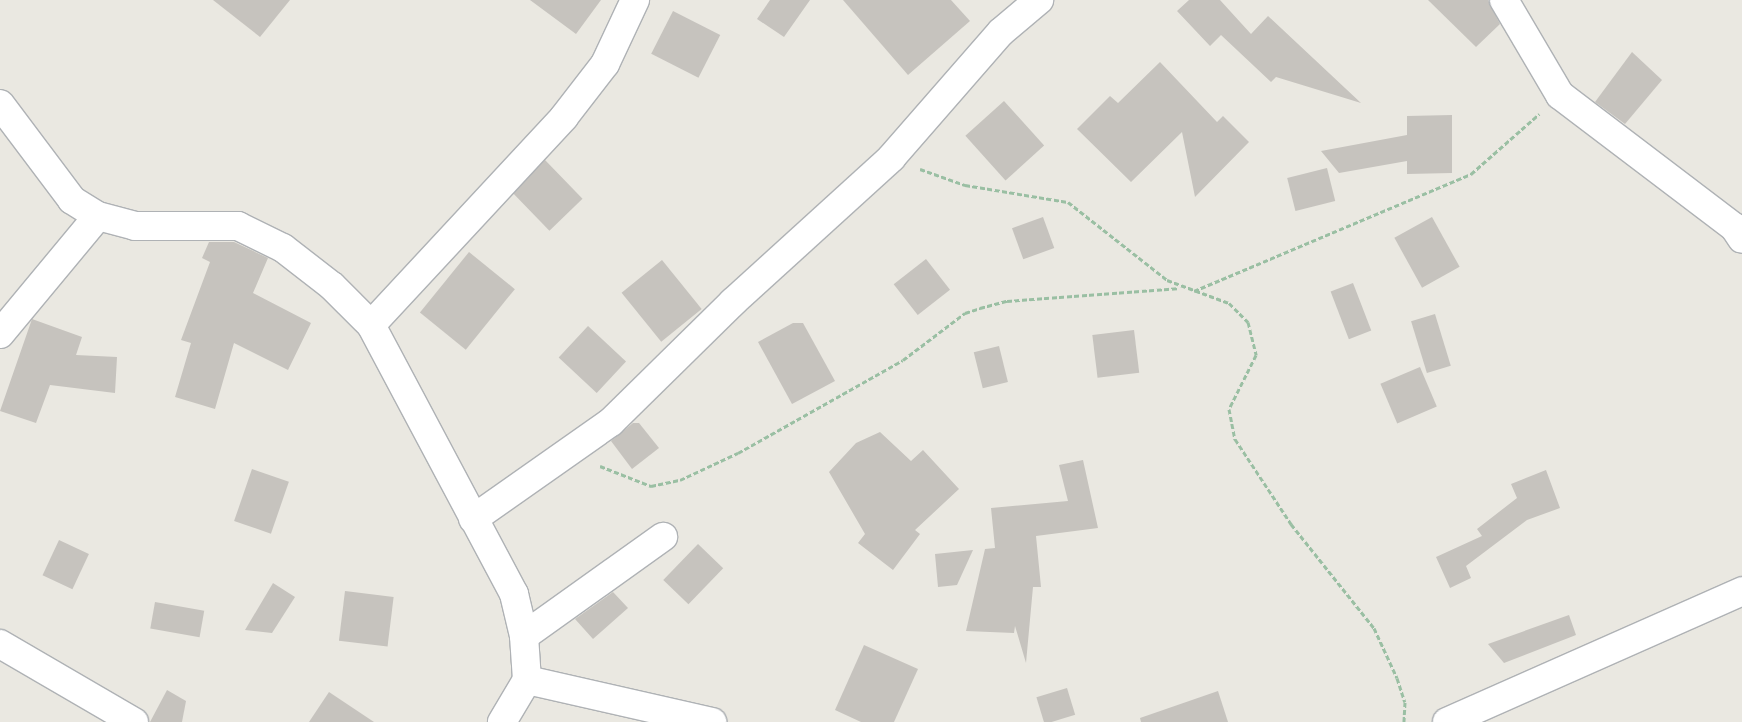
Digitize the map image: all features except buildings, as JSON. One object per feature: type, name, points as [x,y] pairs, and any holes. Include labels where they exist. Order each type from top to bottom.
[{"type":"street","points":[[371,325],[564,117],[605,64],[635,0]]},
{"type":"street","points":[[473,519],[570,453],[611,422],[733,302],[891,158],[1001,32],[1039,0]]},
{"type":"street","points":[[1504,0],[1560,95],[1734,227],[1742,239]]},
{"type":"street","points":[[0,104],[72,200],[98,216],[134,226],[238,226],[283,248],[332,286],[371,325],[514,594],[524,636],[527,680],[502,722]]},
{"type":"street","points":[[0,334],[98,216]]},
{"type":"street","points":[[524,636],[663,537]]},
{"type":"street","points":[[1447,722],[1742,591]]},
{"type":"street","points":[[0,644],[130,721]]},
{"type":"street","points":[[527,680],[712,722]]},
{"type":"path","points":[[1194,291],[1471,174],[1560,95]]},
{"type":"path","points":[[891,158],[965,185],[1068,202],[1178,288]]},
{"type":"path","points":[[570,453],[651,486],[680,480],[738,454],[903,360],[965,313],[1007,300],[1178,288],[1194,291],[1230,303],[1248,322],[1256,355],[1229,409],[1235,439],[1292,524],[1374,628],[1398,678],[1405,702],[1404,722]]}]
